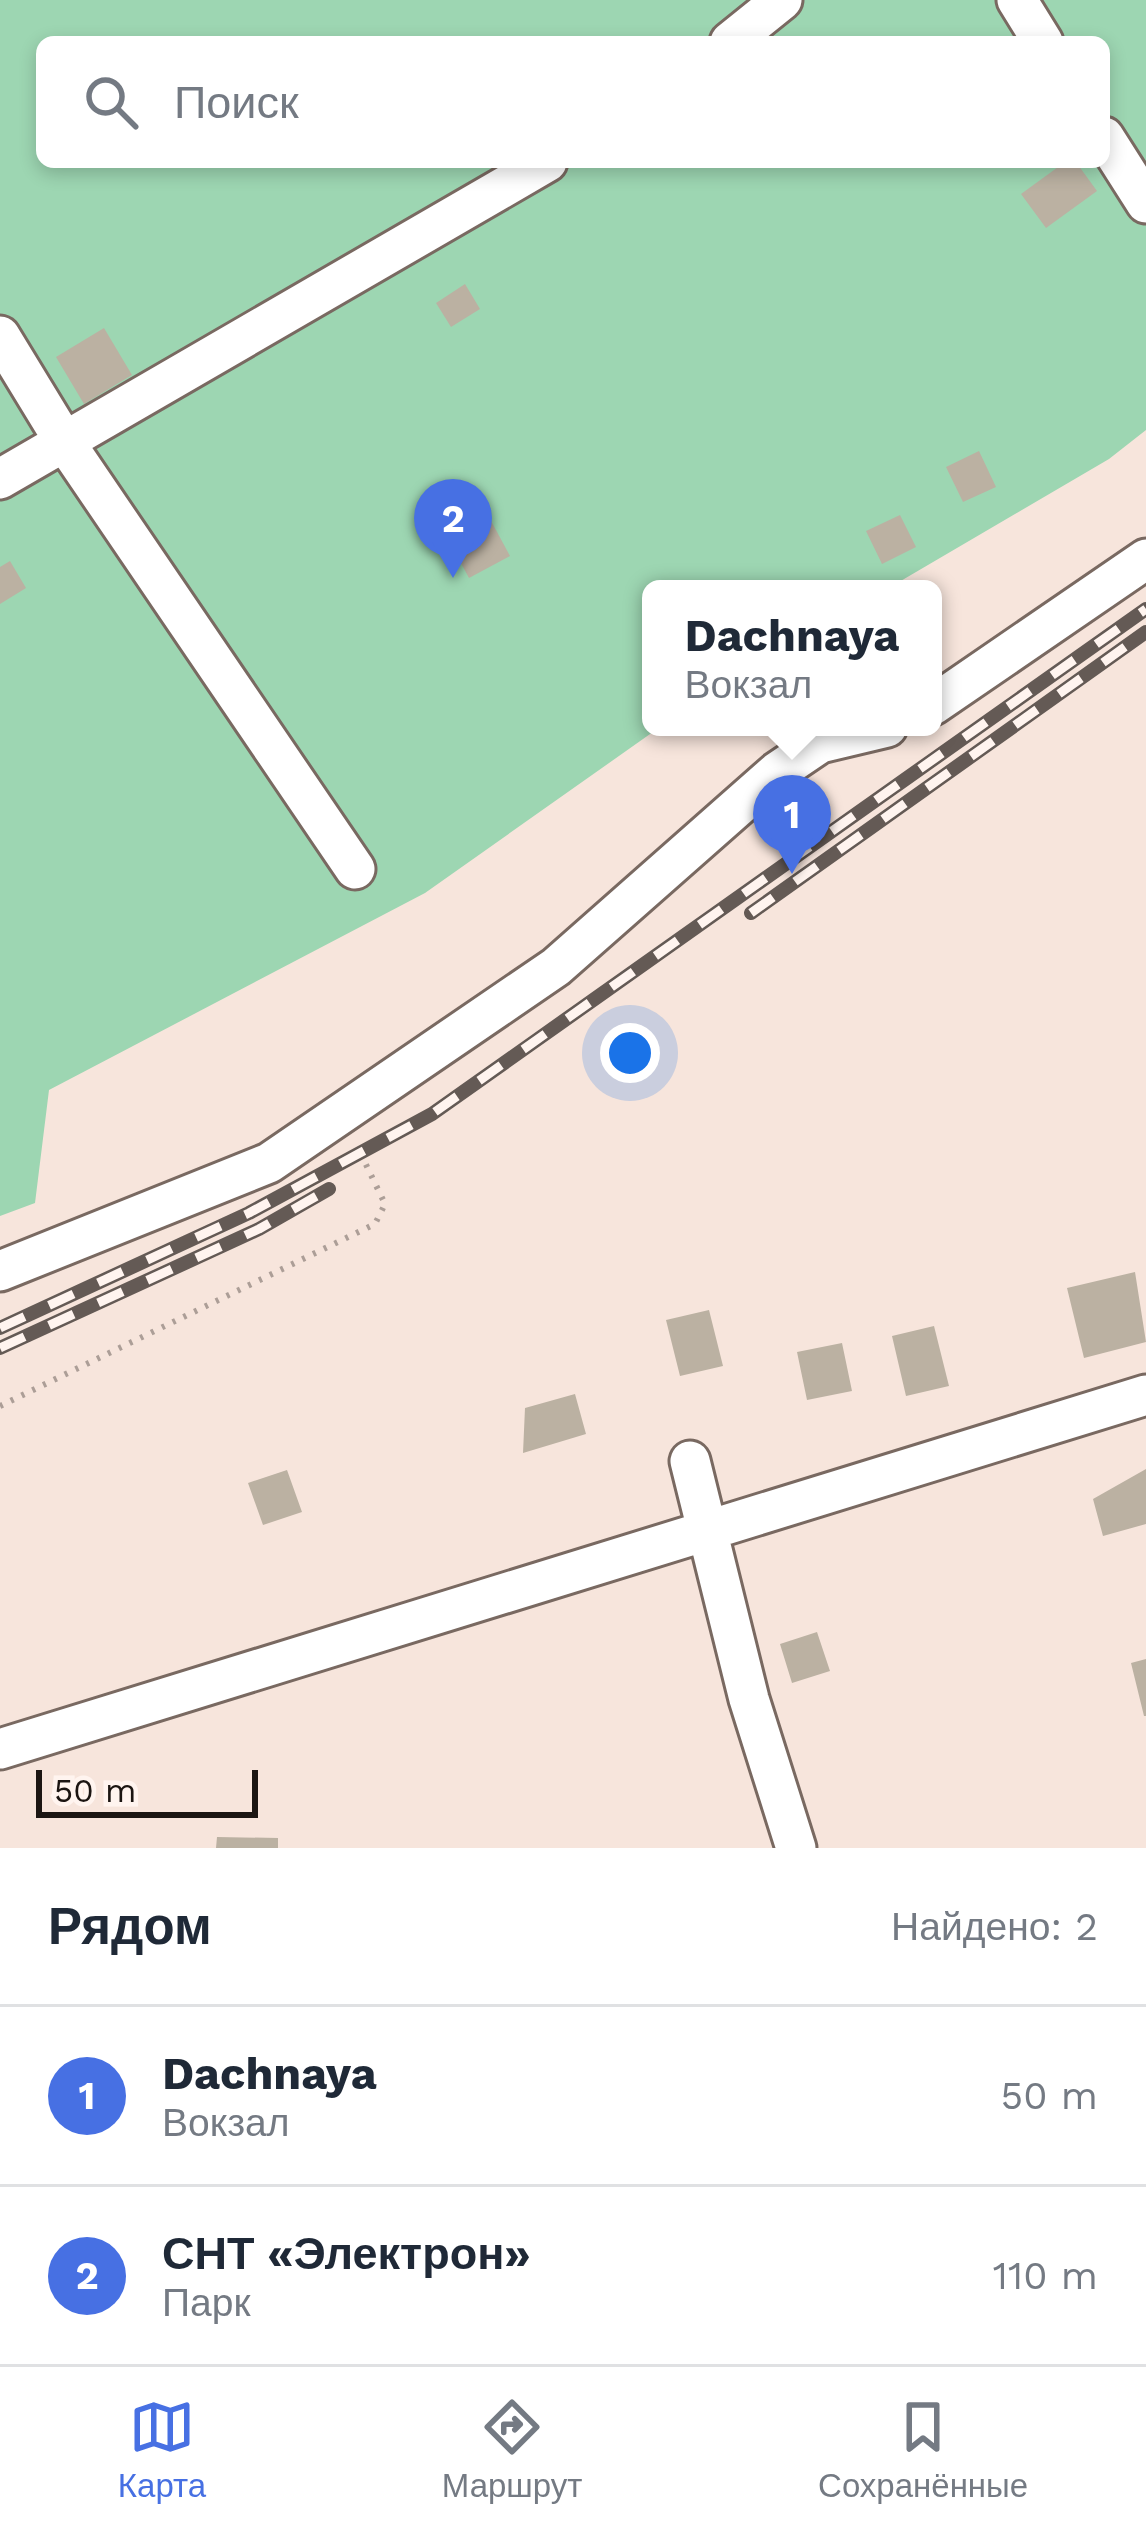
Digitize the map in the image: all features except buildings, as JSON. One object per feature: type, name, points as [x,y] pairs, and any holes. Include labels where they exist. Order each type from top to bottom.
[{"type":"street","points":[[737,36],[782,0]]},
{"type":"street","points":[[1017,0],[1039,36]]},
{"type":"street","points":[[1110,146],[1146,203]]},
{"type":"street","points":[[0,479],[537,168]]},
{"type":"street","points":[[0,336],[64,441],[355,869]]},
{"type":"street","points":[[942,699],[1146,559]]},
{"type":"street","points":[[0,1271],[268,1163],[556,967],[777,772],[820,743],[849,736]]},
{"type":"street","points":[[0,1749],[708,1534],[1146,1394]]},
{"type":"street","points":[[691,1461],[749,1699],[796,1848]]},
{"type":"path","points":[[0,1406],[375,1224],[385,1204],[357,1154],[355,1125],[368,1099]]},
{"type":"green space","points":[[0,0],[1146,0],[1146,430],[1109,459],[902,580],[642,580],[642,736],[647,736],[425,893],[49,1090],[35,1203],[0,1216]]},
{"type":"railway","points":[[0,1328],[249,1213],[432,1114],[1146,609]]},
{"type":"railway","points":[[751,913],[1146,632]]},
{"type":"railway","points":[[0,1348],[259,1229],[329,1189]]},
{"type":"place","name":"СНТ «Электрон»","points":[[453,578]]},
{"type":"place","name":"Dachnaya","points":[[792,874]]}]
